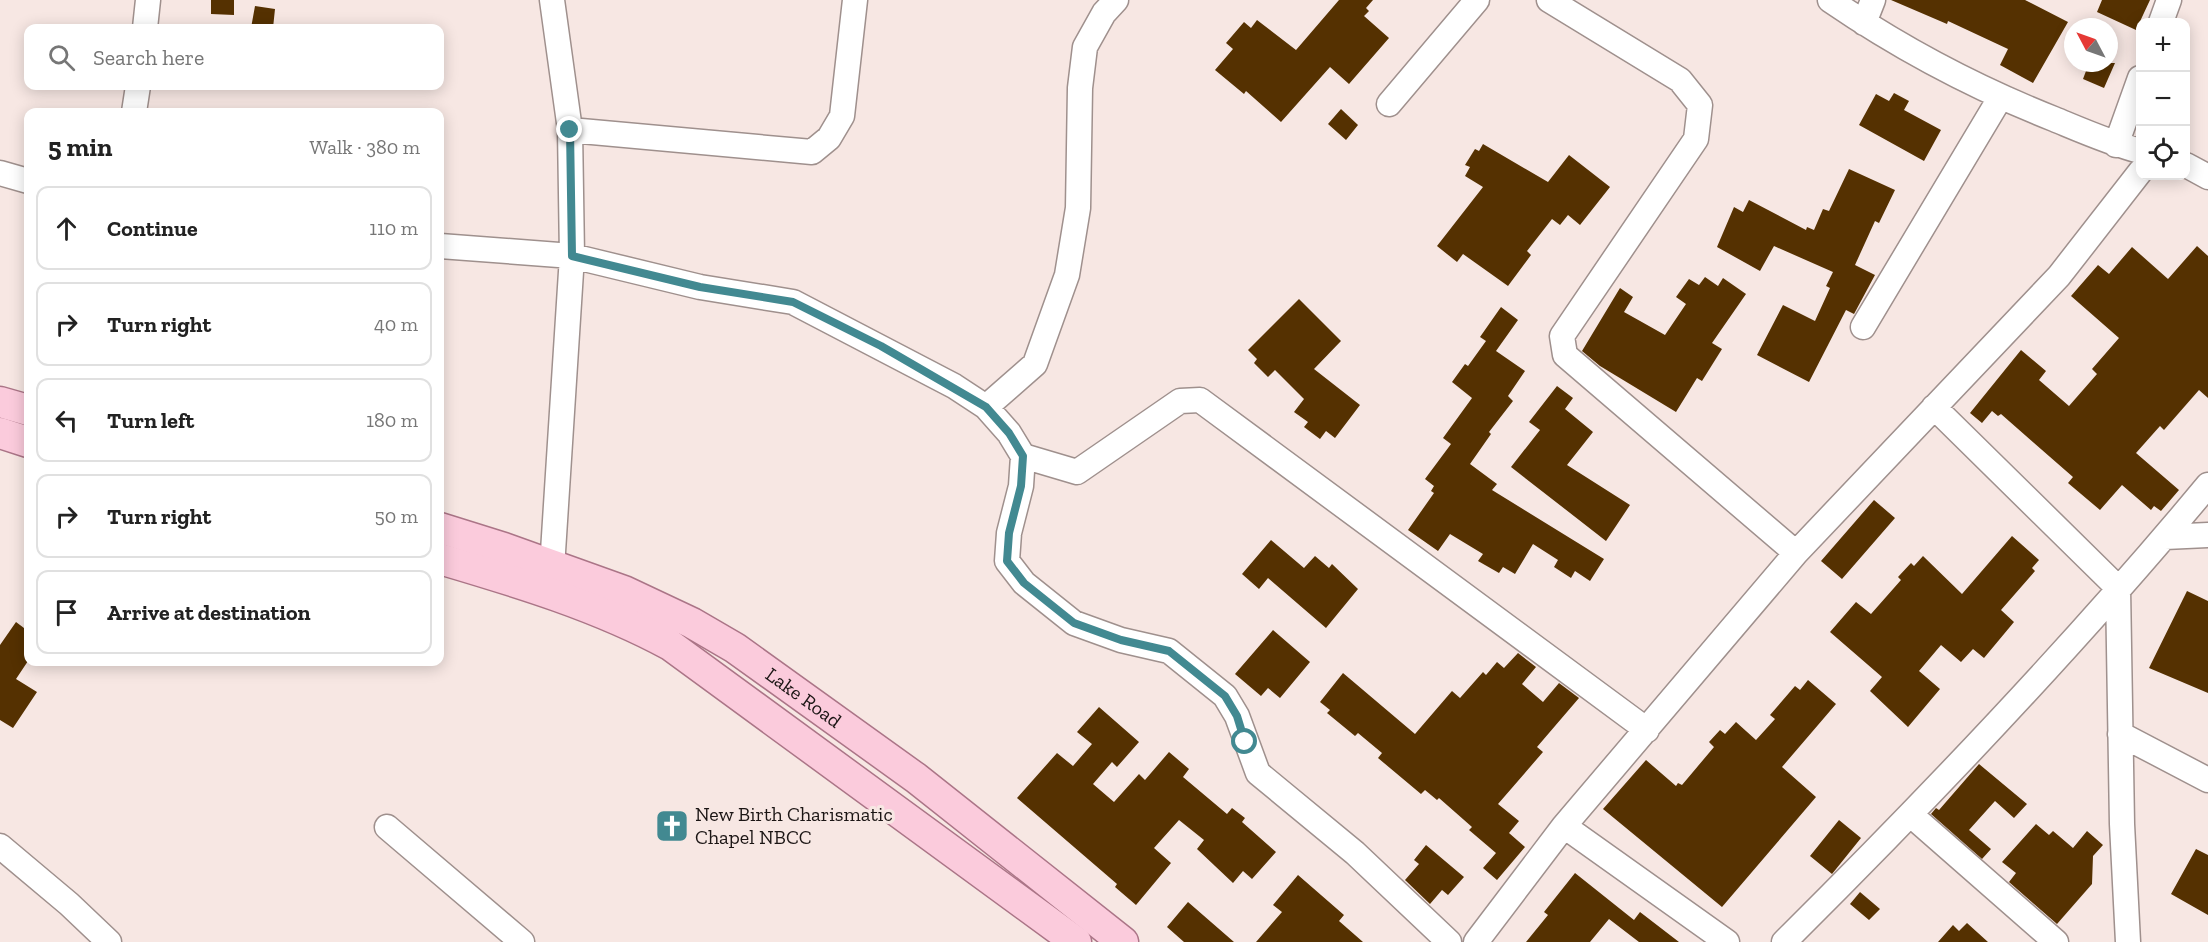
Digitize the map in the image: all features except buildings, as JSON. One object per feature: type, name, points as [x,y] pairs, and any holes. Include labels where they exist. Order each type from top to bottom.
[{"type":"main road","points":[[0,402],[24,409]]},
{"type":"main road","points":[[0,433],[24,440]]},
{"type":"main road","name":"Lake Road","points":[[444,530],[551,580],[670,645],[1065,939]]},
{"type":"main road","name":"Lake Road","points":[[444,560],[624,591],[692,623],[735,648],[916,778],[1124,942]]},
{"type":"street","points":[[145,24],[148,0]]},
{"type":"street","points":[[551,580],[572,256],[570,130],[552,0]]},
{"type":"street","points":[[570,130],[812,152],[829,138],[842,116],[855,0]]},
{"type":"street","points":[[986,407],[1035,364],[1067,275],[1078,208],[1080,87],[1085,47],[1104,13],[1116,0]]},
{"type":"street","points":[[1389,104],[1477,0]]},
{"type":"street","points":[[1549,0],[1680,80],[1700,105],[1696,138],[1562,336],[1565,355],[1796,553]]},
{"type":"street","points":[[1830,0],[1864,23],[2001,98],[2116,145],[2136,150]]},
{"type":"street","points":[[1864,23],[1873,0]]},
{"type":"street","points":[[2162,18],[2169,0]]},
{"type":"street","points":[[2116,145],[2136,89]]},
{"type":"street","points":[[135,108],[137,90]]},
{"type":"street","points":[[1863,327],[2001,98]]},
{"type":"street","points":[[2190,167],[2208,177]]},
{"type":"street","points":[[0,173],[24,180]]},
{"type":"street","points":[[1476,942],[1564,826],[1796,553],[2059,276],[2136,177]]},
{"type":"street","points":[[444,246],[572,256],[700,287],[793,302],[881,346],[986,407],[1009,433],[1023,456],[1021,486],[1009,533],[1007,561],[1024,583],[1074,623],[1121,640],[1169,651],[1225,696],[1237,716],[1258,773],[1355,853],[1449,942]]},
{"type":"street","points":[[1023,456],[1077,472],[1180,400],[1200,400],[1647,730]]},
{"type":"street","points":[[1934,407],[2118,588],[2120,734],[2128,942]]},
{"type":"street","points":[[1784,942],[1911,815],[2165,537],[2208,485]]},
{"type":"street","points":[[2165,537],[2208,535]]},
{"type":"street","points":[[2120,734],[2208,780]]},
{"type":"street","points":[[1911,815],[2056,942]]},
{"type":"street","points":[[1564,826],[1727,942]]},
{"type":"street","points":[[387,827],[522,942]]},
{"type":"street","points":[[0,846],[109,942]]},
{"type":"place","name":"New Birth Charismatic Chapel NBCC","points":[[672,826]]},
{"type":"route","points":[[570,130],[572,256],[700,287],[793,302],[881,346],[954,386],[986,407],[1009,433],[1023,456],[1021,486],[1009,533],[1007,561],[1024,583],[1074,623],[1121,640],[1169,651],[1225,696],[1237,716],[1245,742]]}]
